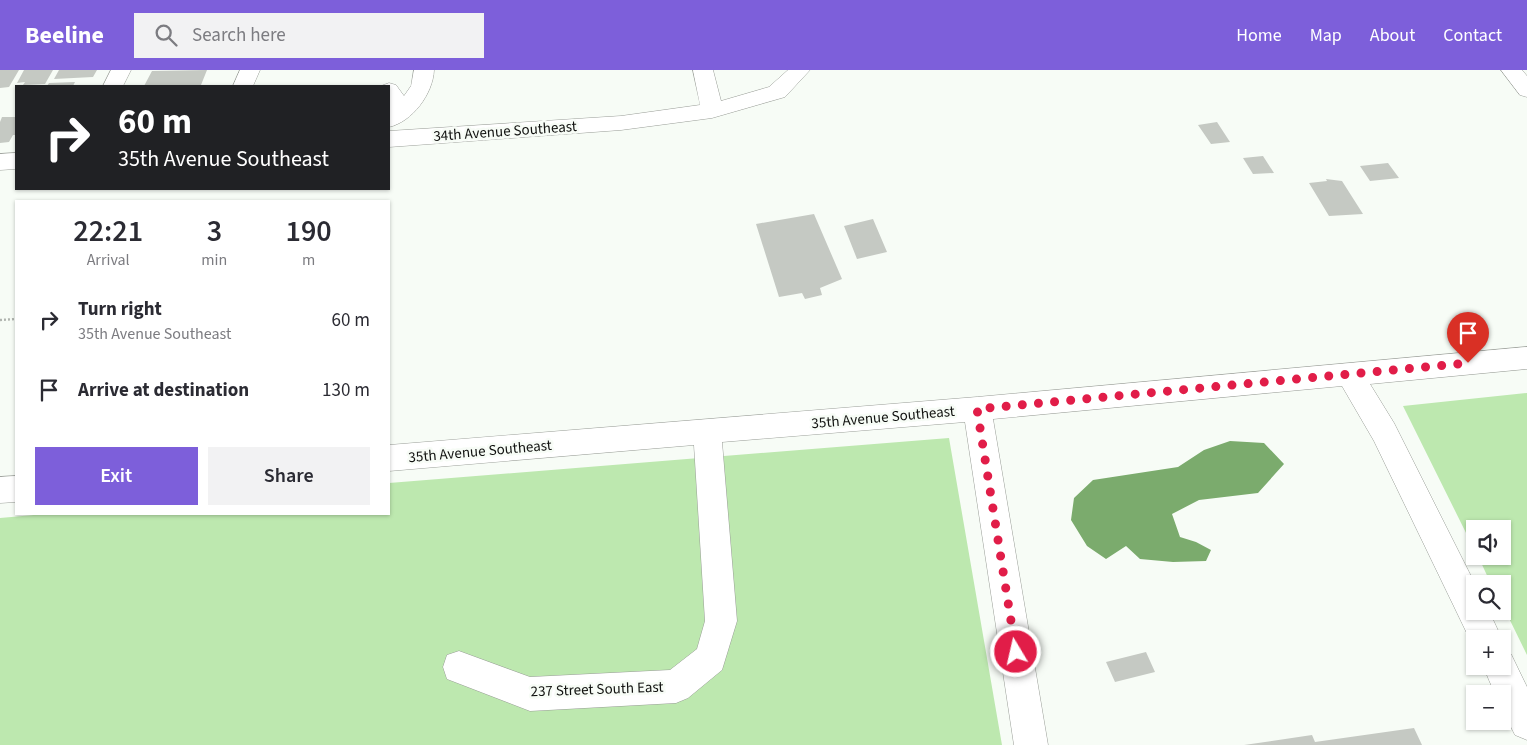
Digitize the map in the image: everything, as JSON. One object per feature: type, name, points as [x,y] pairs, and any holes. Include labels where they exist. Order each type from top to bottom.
[{"type":"street","points":[[114,85],[121,70]]},
{"type":"street","points":[[243,85],[250,70]]},
{"type":"street","points":[[390,100],[395,115],[420,92],[424,80],[424,70]]},
{"type":"street","points":[[703,70],[712,111]]},
{"type":"street","name":"34th Avenue Southeast","points":[[390,139],[621,123],[712,111],[777,92],[800,70]]},
{"type":"street","points":[[1511,70],[1527,90]]},
{"type":"street","points":[[0,162],[15,161]]},
{"type":"street","name":"35th Avenue Southeast","points":[[390,458],[977,409],[1527,358]]},
{"type":"street","points":[[1350,375],[1384,432],[1482,630]]},
{"type":"street","points":[[977,409],[1031,745]]},
{"type":"street","name":"237 Street South East","points":[[459,667],[530,694],[676,686],[711,659],[721,621],[707,432]]},
{"type":"street","points":[[0,490],[15,489]]},
{"type":"street","points":[[1503,675],[1527,723]]},
{"type":"path","points":[[0,320],[15,319]]},
{"type":"shaded area","points":[[1527,393],[1527,655],[1510,620],[1511,575],[1487,575],[1482,565],[1511,565],[1511,520],[1466,520],[1466,533],[1403,406]]},
{"type":"shaded area","points":[[949,438],[1002,745],[0,745],[0,518],[34,515],[390,515],[390,483]]},
{"type":"shaded area","points":[[1230,441],[1264,443],[1284,464],[1258,493],[1199,500],[1172,514],[1180,537],[1196,542],[1211,550],[1206,561],[1173,562],[1140,559],[1126,546],[1106,559],[1087,546],[1071,520],[1074,498],[1093,480],[1178,467],[1204,450]]},
{"type":"building","points":[[0,70],[19,70],[9,87],[0,88]]},
{"type":"building","points":[[24,70],[53,70],[45,84],[23,85],[25,82],[17,83]]},
{"type":"building","points":[[59,70],[97,70],[93,77],[54,79]]},
{"type":"building","points":[[207,70],[201,85],[145,85],[152,71]]},
{"type":"building","points":[[75,82],[74,85],[48,85],[49,83]]},
{"type":"building","points":[[2,117],[15,117],[15,135],[13,135],[9,142],[0,143],[0,122]]},
{"type":"building","points":[[1217,122],[1230,142],[1211,144],[1198,125]]},
{"type":"building","points":[[1263,156],[1274,173],[1253,174],[1243,158]]},
{"type":"building","points":[[1388,163],[1399,178],[1370,181],[1360,166]]},
{"type":"building","points":[[1326,179],[1342,181],[1363,214],[1329,216],[1309,183],[1327,181]]},
{"type":"building","points":[[814,214],[842,279],[820,288],[822,295],[805,299],[802,293],[779,297],[756,224]]},
{"type":"building","points":[[873,219],[887,252],[857,259],[844,226]]},
{"type":"building","points":[[1146,652],[1155,672],[1115,682],[1106,662]]},
{"type":"building","points":[[1414,728],[1422,745],[1244,745],[1312,735],[1315,742]]},
{"type":"route","points":[[1016,652],[977,409],[1468,363]]}]
